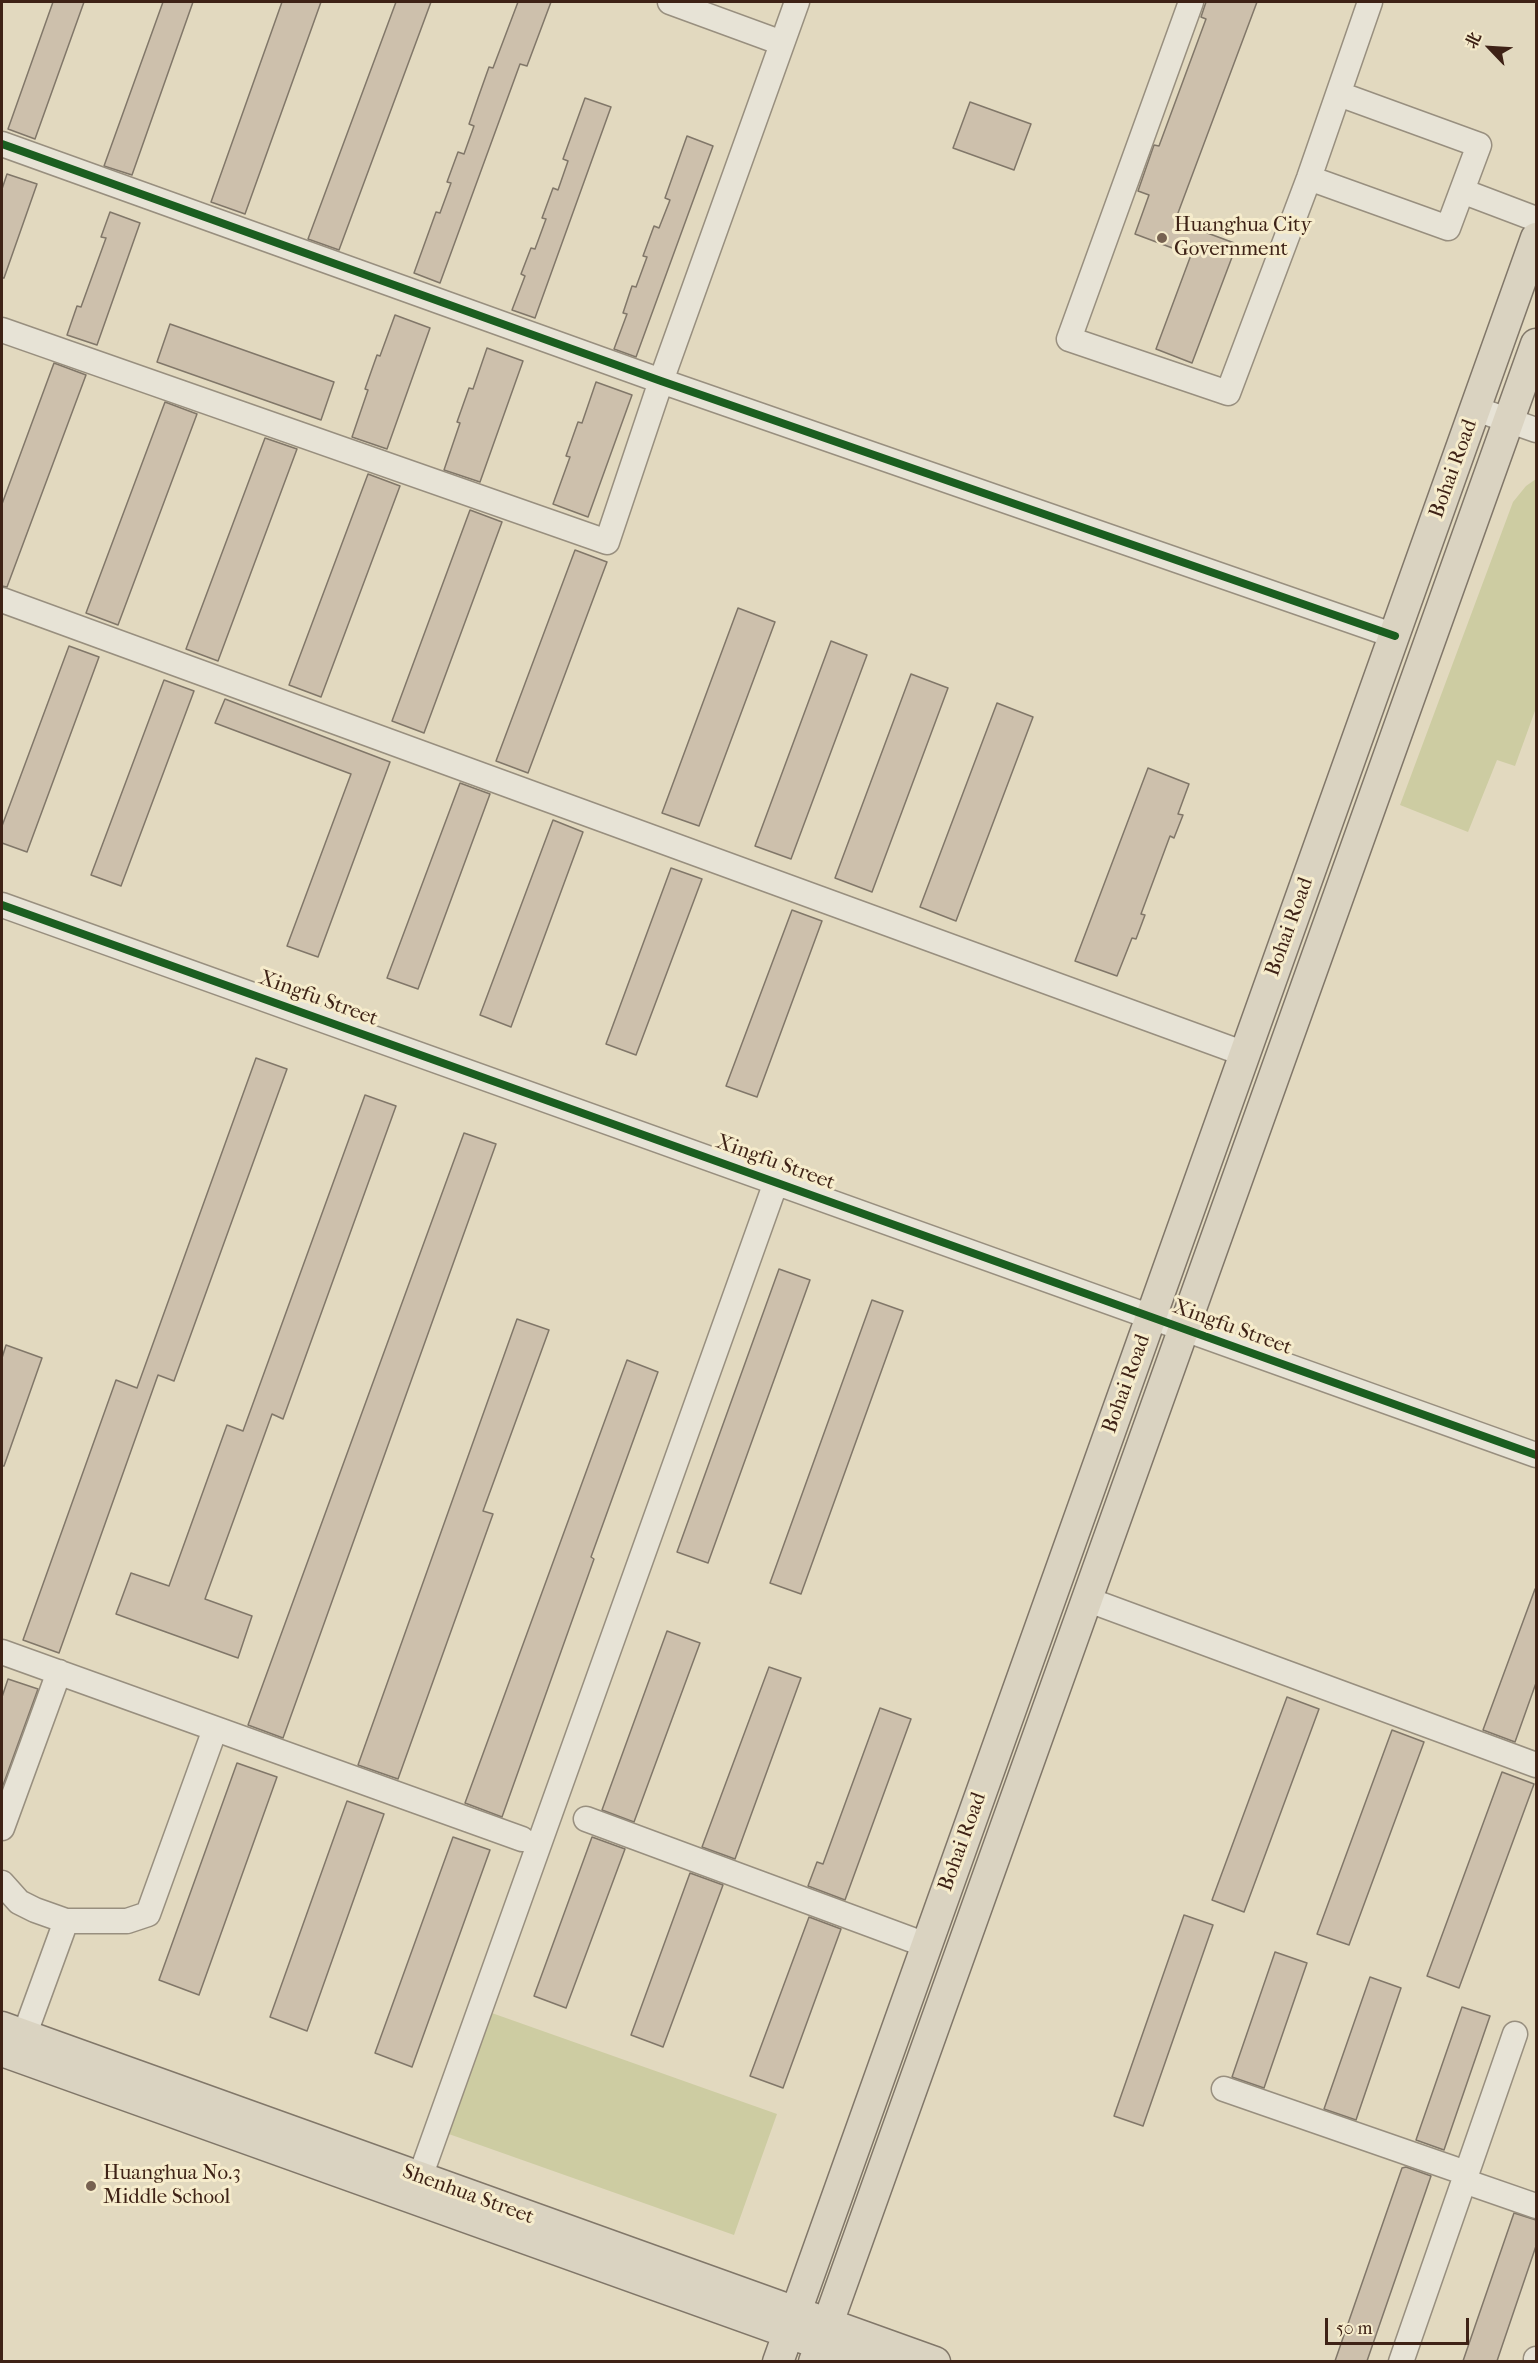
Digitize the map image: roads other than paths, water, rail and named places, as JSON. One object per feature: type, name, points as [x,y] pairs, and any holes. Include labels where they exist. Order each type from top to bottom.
[{"type":"main road","name":"Bohai Road","points":[[778,2361],[1536,238]]},
{"type":"main road","name":"Bohai Road","points":[[820,2343],[1536,344]]},
{"type":"main road","name":"Shenhua Street","points":[[9,2038],[420,2177],[792,2322],[820,2343],[870,2361]]},
{"type":"main road","name":"Shenhua Street","points":[[9,2038],[792,2322]]},
{"type":"main road","name":"Shenhua Street","points":[[820,2343],[935,2361]]},
{"type":"street","points":[[670,2],[782,43]]},
{"type":"street","points":[[2,330],[607,542],[661,381],[797,2]]},
{"type":"street","points":[[1191,2],[1069,339],[1228,393],[1309,178],[1370,2]]},
{"type":"street","points":[[1309,178],[1448,228],[1479,146],[1339,94]]},
{"type":"street","points":[[2,144],[661,381],[1395,636]]},
{"type":"street","points":[[1462,192],[1536,219]]},
{"type":"street","points":[[1476,409],[1536,430]]},
{"type":"street","points":[[2,600],[1245,1054]]},
{"type":"street","name":"Xingfu Street","points":[[2,905],[1536,1455]]},
{"type":"street","points":[[420,2177],[776,1182]]},
{"type":"street","points":[[1086,1599],[1536,1765]]},
{"type":"street","points":[[2,1652],[522,1839]]},
{"type":"street","points":[[2,1828],[59,1672]]},
{"type":"street","points":[[2,1883],[19,1902],[66,1921],[127,1921],[148,1914],[215,1729]]},
{"type":"street","points":[[586,1819],[926,1945]]},
{"type":"street","points":[[9,2038],[66,1921]]},
{"type":"street","points":[[1401,2361],[1515,2034]]},
{"type":"street","points":[[1224,2089],[1465,2177],[1536,2206]]},
{"type":"place","name":"Huanghua City Government","points":[[1162,238]]},
{"type":"place","name":"Huanghua No.3 Middle School","points":[[91,2186]]}]
